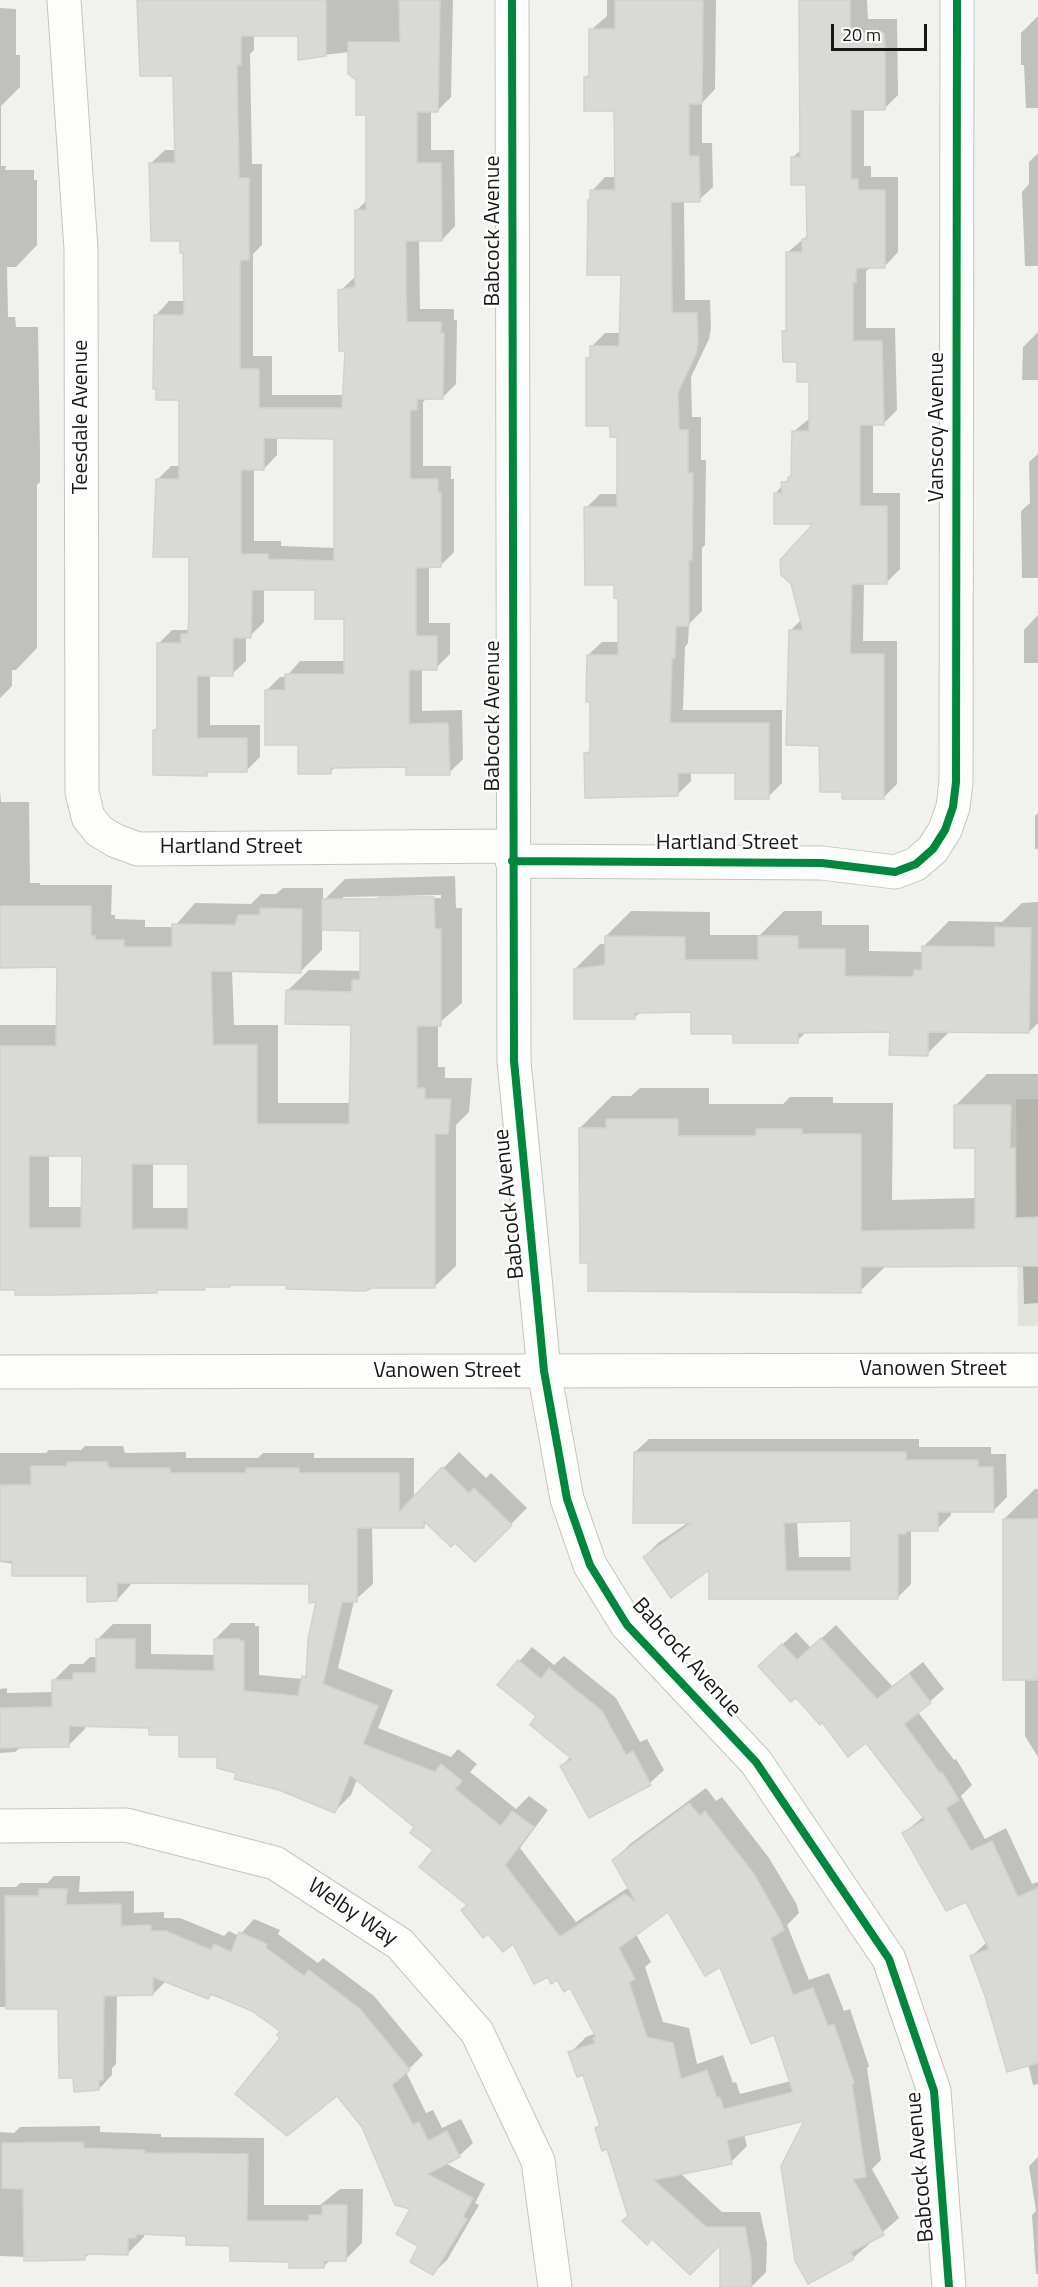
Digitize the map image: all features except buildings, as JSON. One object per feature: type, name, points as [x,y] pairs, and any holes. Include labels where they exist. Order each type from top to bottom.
[{"type":"street","name":"Teesdale Avenue","points":[[64,0],[81,249],[82,792],[88,817],[99,831]]},
{"type":"street","name":"Babcock Avenue","points":[[512,0],[514,1061],[544,1371],[567,1499],[590,1565],[627,1625],[756,1762],[889,1959],[934,2091],[949,2287]]},
{"type":"street","name":"Vanscoy Avenue","points":[[933,849],[945,830],[954,807],[956,782],[957,0]]},
{"type":"street","name":"Hartland Street","points":[[99,831],[116,841],[138,849],[512,854],[822,862],[895,872],[916,864],[933,849]]},
{"type":"street","name":"Vanowen Street","points":[[0,1372],[1038,1370]]},
{"type":"street","name":"Welby Way","points":[[0,1826],[126,1825],[275,1863],[400,1944],[477,2032],[538,2161],[555,2287]]},
{"type":"shaded area","points":[[1016,1099],[1038,1099],[1038,1326],[1018,1326]]},
{"type":"cycle path","points":[[512,0],[514,1061],[544,1371],[567,1499],[590,1565],[627,1625],[756,1762],[889,1959],[934,2091],[949,2287]]},
{"type":"cycle path","points":[[512,861],[822,863],[895,872],[916,864],[933,849],[945,830],[953,807],[956,782],[957,0]]}]
